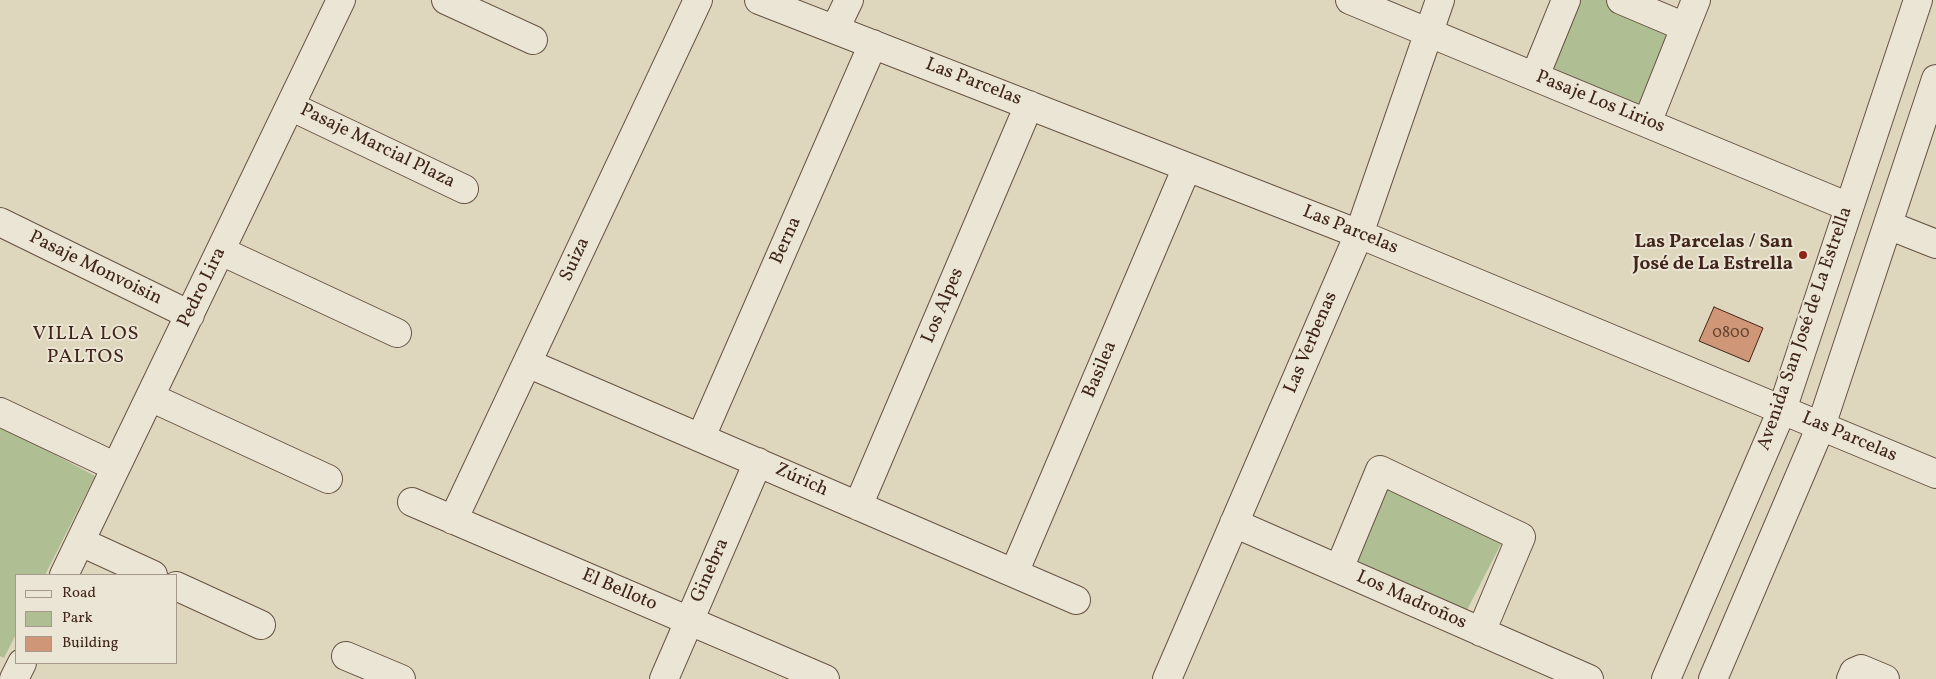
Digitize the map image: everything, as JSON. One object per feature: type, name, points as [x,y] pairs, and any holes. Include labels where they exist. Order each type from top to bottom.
[{"type":"street","name":"Pedro Lira","points":[[65,574],[341,0]]},
{"type":"street","points":[[446,0],[533,40]]},
{"type":"street","name":"Suiza","points":[[453,520],[698,0]]},
{"type":"street","name":"Las Parcelas","points":[[759,0],[1359,234],[1936,474]]},
{"type":"street","points":[[835,29],[848,0]]},
{"type":"street","name":"Pasaje Los Lirios","points":[[1350,0],[1849,206]]},
{"type":"street","name":"Las Verbenas","points":[[1167,679],[1359,234],[1440,0]]},
{"type":"street","points":[[1535,76],[1566,0]]},
{"type":"street","points":[[1621,0],[1685,27]]},
{"type":"street","points":[[1647,122],[1696,0]]},
{"type":"street","name":"Avenida San José de La Estrella","points":[[1666,679],[1782,410],[1918,0]]},
{"type":"street","name":"Berna","points":[[701,438],[873,44]]},
{"type":"street","points":[[1714,679],[1821,426],[1936,79]]},
{"type":"street","name":"Los Alpes","points":[[858,506],[1029,105]]},
{"type":"street","name":"Pasaje Marcial Plaza","points":[[290,106],[464,189]]},
{"type":"street","name":"Basilea","points":[[1014,573],[1187,167]]},
{"type":"street","name":"Pasaje Monvoisin","points":[[0,222],[190,315]]},
{"type":"street","points":[[1888,225],[1936,244]]},
{"type":"street","points":[[221,251],[397,333]]},
{"type":"street","name":"Zúrich","points":[[527,362],[1076,600]]},
{"type":"street","points":[[150,397],[328,479]]},
{"type":"street","points":[[0,412],[116,468]]},
{"type":"street","name":"Ginebra","points":[[664,679],[758,462]]},
{"type":"street","points":[[1339,569],[1380,470],[1520,537],[1481,632]]},
{"type":"street","name":"El Belloto","points":[[412,502],[826,679]]},
{"type":"street","name":"Los Madroños","points":[[1234,523],[1589,679]]},
{"type":"street","points":[[81,542],[151,574]]},
{"type":"street","points":[[178,587],[261,625]]},
{"type":"street","points":[[346,656],[401,679]]},
{"type":"street","points":[[14,679],[22,664]]},
{"type":"street","points":[[1851,679],[1854,672],[1861,669],[1885,679]]},
{"type":"green space","points":[[1574,0],[1607,0],[1659,20],[1669,38],[1646,100],[1635,107],[1557,73],[1550,59]]},
{"type":"green space","points":[[0,425],[95,476],[46,574],[15,574],[15,636],[4,658],[0,656]]},
{"type":"green space","points":[[1380,482],[1492,523],[1501,544],[1467,610],[1453,614],[1354,571]]},
{"type":"building","points":[[1714,307],[1763,328],[1749,362],[1699,341]]},
{"type":"place","name":"Las Parcelas / San José de La Estrella","points":[[1803,255]]},
{"type":"district","name":"VILLA LOS PALTOS","points":[[86,346]]}]
